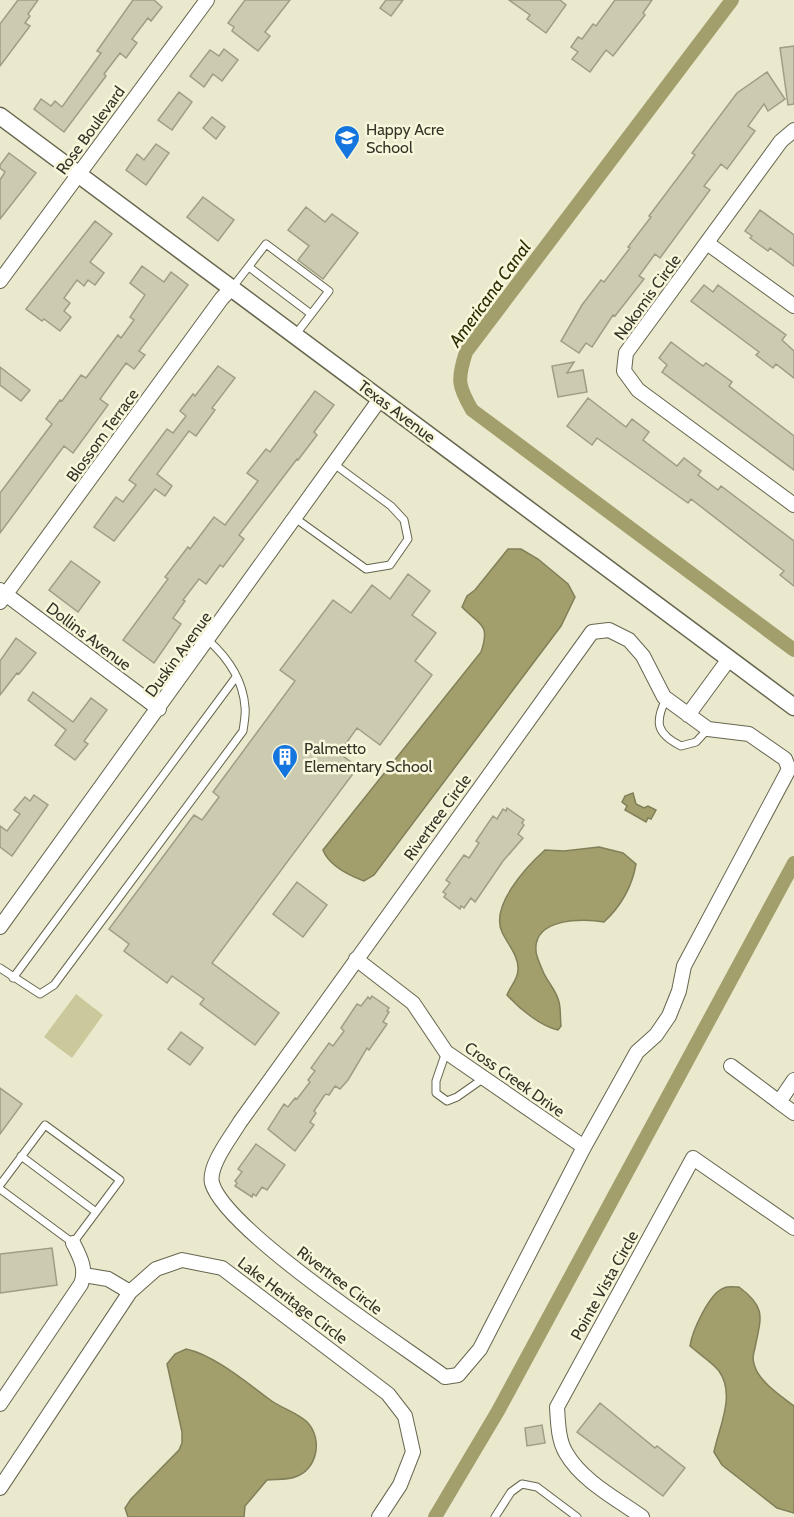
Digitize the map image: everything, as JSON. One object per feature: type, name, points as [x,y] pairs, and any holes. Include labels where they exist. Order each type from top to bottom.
[{"type":"street","name":"Rose Boulevard","points":[[0,281],[207,0]]},
{"type":"street","name":"Texas Avenue","points":[[0,116],[794,707]]},
{"type":"street","name":"Nokomis Circle","points":[[794,130],[781,141],[626,353],[624,371],[638,390],[794,505]]},
{"type":"street","points":[[707,243],[794,306]]},
{"type":"street","name":"Blossom Terrace","points":[[2,595],[222,298],[232,288]]},
{"type":"street","name":"Duskin Avenue","points":[[0,927],[380,399]]},
{"type":"street","name":"Dollins Avenue","points":[[2,595],[159,709]]},
{"type":"street","name":"Rivertree Circle","points":[[609,630],[628,640],[643,656],[666,699],[708,729],[749,734],[785,759],[789,769],[684,966],[679,991],[669,1016],[656,1035],[638,1052],[584,1147],[480,1349],[458,1375],[445,1377],[322,1289],[266,1245],[223,1204],[212,1183],[212,1169],[240,1122],[592,632],[609,630]]},
{"type":"street","points":[[688,715],[729,659]]},
{"type":"street","name":"Cross Creek Drive","points":[[356,959],[413,1004],[446,1052],[584,1147]]},
{"type":"street","points":[[731,1066],[794,1113]]},
{"type":"street","points":[[779,1102],[794,1080]]},
{"type":"street","name":"Pointe Vista Circle","points":[[642,1517],[585,1476],[565,1453],[558,1428],[557,1407],[693,1158],[794,1228]]},
{"type":"street","points":[[0,1404],[81,1284],[84,1275],[82,1262],[74,1243]]},
{"type":"street","name":"Lake Heritage Circle","points":[[0,1488],[130,1292],[156,1269],[182,1260],[222,1268],[388,1394],[405,1416],[413,1452],[400,1485],[379,1517]]},
{"type":"street","points":[[84,1275],[108,1278],[130,1292]]},
{"type":"lane","points":[[232,288],[266,244],[329,291],[295,336]]},
{"type":"lane","points":[[249,267],[311,315]]},
{"type":"lane","points":[[295,518],[366,569],[390,565],[408,539],[404,520],[391,506],[334,464]]},
{"type":"lane","points":[[0,968],[40,994],[54,985],[243,731],[245,706],[236,677],[224,654],[208,640]]},
{"type":"lane","points":[[13,978],[236,677]]},
{"type":"lane","points":[[666,699],[659,714],[659,725],[666,739],[681,746],[696,742],[708,729]]},
{"type":"lane","points":[[446,1052],[436,1081],[436,1094],[447,1101],[457,1097],[484,1078]]},
{"type":"lane","points":[[45,1125],[120,1180],[74,1243],[0,1187],[21,1156],[45,1125]]},
{"type":"lane","points":[[21,1156],[96,1212]]},
{"type":"lane","points":[[495,1517],[511,1492],[522,1484],[537,1486],[577,1517]]},
{"type":"shaded area","points":[[508,549],[521,549],[538,559],[568,584],[575,597],[561,626],[374,875],[364,881],[352,876],[334,865],[323,850],[481,652],[485,635],[482,625],[462,607],[467,596],[475,590]]},
{"type":"shaded area","points":[[633,793],[636,804],[656,810],[651,819],[648,818],[646,822],[625,810],[627,806],[622,802],[625,796]]},
{"type":"shaded area","points":[[599,847],[623,853],[636,864],[632,881],[621,903],[604,922],[584,920],[561,923],[542,932],[537,940],[537,958],[559,1002],[561,1026],[558,1030],[544,1025],[507,995],[517,977],[518,965],[502,932],[501,911],[512,888],[545,850],[564,851]]},
{"type":"shaded area","points":[[76,994],[103,1015],[72,1058],[44,1037]]},
{"type":"shaded area","points":[[726,1287],[739,1287],[754,1301],[760,1314],[753,1357],[755,1367],[766,1383],[794,1406],[794,1513],[777,1508],[722,1465],[714,1452],[725,1411],[724,1380],[709,1361],[690,1346],[698,1323],[713,1297]]},
{"type":"shaded area","points":[[186,1349],[219,1363],[273,1402],[304,1419],[313,1430],[315,1438],[313,1461],[308,1468],[295,1477],[267,1480],[245,1506],[244,1517],[128,1517],[125,1508],[131,1499],[179,1450],[182,1443],[182,1432],[167,1364],[175,1354]]},
{"type":"building","points":[[18,0],[38,0],[28,14],[30,16],[25,23],[30,26],[0,66],[0,24]]},
{"type":"building","points":[[133,0],[154,0],[162,7],[151,21],[148,18],[132,39],[137,43],[126,58],[120,53],[104,74],[106,76],[64,132],[34,109],[41,99],[51,106],[55,101],[62,107],[101,53],[97,51]]},
{"type":"building","points":[[245,0],[290,0],[265,32],[270,36],[258,51],[232,31],[234,27],[228,23]]},
{"type":"building","points":[[386,0],[403,0],[391,16],[380,8]]},
{"type":"building","points":[[509,0],[560,0],[566,5],[546,33],[527,19],[530,15]]},
{"type":"building","points":[[615,0],[652,0],[643,13],[645,15],[613,56],[606,50],[590,72],[572,59],[578,52],[571,47],[578,37],[582,39],[593,24],[596,26]]},
{"type":"building","points":[[794,46],[794,104],[788,105],[780,48]]},
{"type":"building","points":[[224,49],[238,60],[222,81],[213,74],[204,87],[190,76],[210,50],[219,56]]},
{"type":"building","points":[[767,72],[785,99],[768,111],[764,104],[748,126],[755,131],[727,169],[721,164],[704,186],[710,190],[660,258],[655,254],[639,276],[644,279],[615,316],[613,315],[592,347],[586,343],[579,353],[561,341],[582,305],[601,280],[604,282],[630,248],[628,247],[651,217],[649,216],[695,155],[692,153],[737,93]]},
{"type":"building","points":[[179,92],[192,102],[172,130],[158,120]]},
{"type":"building","points":[[212,117],[225,127],[216,139],[203,128]]},
{"type":"building","points":[[156,144],[169,153],[146,185],[126,170],[137,154],[144,160]]},
{"type":"building","points":[[9,153],[36,173],[0,219],[0,180],[5,172],[0,165]]},
{"type":"building","points":[[203,197],[234,220],[218,241],[187,217]]},
{"type":"building","points":[[306,207],[325,222],[332,214],[358,233],[323,279],[298,260],[309,246],[288,230]]},
{"type":"building","points":[[760,210],[794,235],[794,266],[770,248],[768,251],[750,238],[752,236],[745,231]]},
{"type":"building","points":[[95,221],[112,234],[90,262],[104,273],[95,285],[88,280],[84,286],[77,280],[64,298],[70,303],[64,311],[71,317],[60,331],[26,309]]},
{"type":"building","points":[[142,266],[164,282],[171,272],[188,285],[139,351],[145,355],[134,369],[126,363],[100,399],[108,405],[73,453],[64,446],[0,533],[0,493],[52,424],[46,419],[60,400],[62,401],[81,375],[86,378],[118,335],[121,338],[134,320],[130,317],[145,295],[130,283]]},
{"type":"building","points":[[704,285],[713,292],[718,285],[786,335],[782,340],[794,351],[794,378],[776,364],[773,368],[756,355],[759,352],[691,301]]},
{"type":"building","points":[[671,342],[703,366],[706,363],[732,382],[729,386],[794,436],[794,470],[662,372],[667,365],[659,358]]},
{"type":"building","points":[[574,362],[567,373],[583,370],[587,392],[558,397],[552,366]]},
{"type":"building","points":[[218,366],[235,378],[212,408],[215,410],[196,436],[189,431],[157,474],[172,486],[165,496],[155,489],[114,541],[94,527],[116,497],[123,502],[136,485],[129,480],[167,429],[173,433],[186,416],[180,411]]},
{"type":"building","points":[[0,367],[30,390],[21,401],[0,385]]},
{"type":"building","points":[[315,391],[334,405],[314,432],[317,435],[239,535],[244,539],[223,567],[220,565],[206,584],[199,579],[183,600],[185,601],[173,618],[181,624],[154,663],[123,640],[168,579],[165,577],[214,517],[225,525],[258,481],[247,473],[266,449],[270,452]]},
{"type":"building","points":[[588,398],[626,427],[632,419],[649,432],[643,440],[677,466],[684,458],[701,471],[698,475],[718,490],[721,486],[794,541],[794,586],[780,575],[784,571],[691,499],[688,503],[597,438],[592,445],[567,426]]},
{"type":"building","points":[[71,561],[100,582],[78,612],[49,590]]},
{"type":"building","name":"Palmetto Elementary School","points":[[408,574],[430,591],[412,615],[436,633],[415,661],[432,675],[380,745],[357,728],[339,753],[358,767],[212,963],[279,1013],[255,1045],[200,1004],[204,999],[172,976],[167,983],[124,951],[129,944],[109,929],[194,815],[202,820],[219,797],[213,792],[295,681],[280,670],[333,600],[351,613],[372,585],[390,599]]},
{"type":"building","points":[[16,638],[36,653],[0,695],[0,661]]},
{"type":"building","points":[[33,692],[73,722],[91,698],[107,710],[84,741],[88,744],[75,760],[55,745],[66,730],[28,700]]},
{"type":"building","points":[[34,795],[48,805],[12,856],[0,847],[0,826],[7,831],[20,814],[14,810],[25,797],[30,801]]},
{"type":"building","points":[[507,808],[524,820],[522,823],[524,825],[518,834],[523,838],[503,861],[475,902],[471,898],[464,908],[461,906],[460,909],[444,897],[446,894],[443,892],[450,883],[446,880],[464,855],[469,858],[479,843],[476,841],[493,816],[497,819],[503,809],[506,811]]},
{"type":"building","points":[[297,882],[327,905],[303,937],[273,914]]},
{"type":"building","points":[[372,996],[389,1008],[383,1022],[387,1024],[369,1050],[367,1048],[348,1080],[340,1089],[335,1086],[329,1095],[324,1096],[310,1122],[314,1125],[295,1151],[268,1129],[284,1104],[288,1107],[310,1082],[308,1080],[315,1071],[311,1068],[329,1043],[333,1046],[344,1031],[341,1028],[357,1004],[361,1006],[368,997],[370,999]]},
{"type":"building","points":[[181,1032],[203,1048],[190,1065],[168,1049]]},
{"type":"building","points":[[0,1088],[22,1104],[0,1134]]},
{"type":"building","points":[[256,1144],[285,1165],[267,1190],[262,1187],[256,1196],[253,1194],[252,1197],[235,1186],[237,1183],[235,1181],[242,1172],[238,1169]]},
{"type":"building","points":[[52,1248],[57,1285],[0,1293],[0,1254]]},
{"type":"building","points":[[600,1403],[655,1448],[657,1446],[685,1468],[663,1496],[577,1432]]},
{"type":"building","points":[[542,1425],[545,1443],[527,1446],[525,1428]]},
{"type":"waterway","name":"Americana Canal","points":[[732,0],[466,352],[460,382],[472,410],[794,650]]},
{"type":"waterway","points":[[435,1517],[498,1411],[794,863]]},
{"type":"place","name":"Happy Acre School","points":[[347,161]]},
{"type":"place","name":"Palmetto Elementary School","points":[[285,780]]}]
